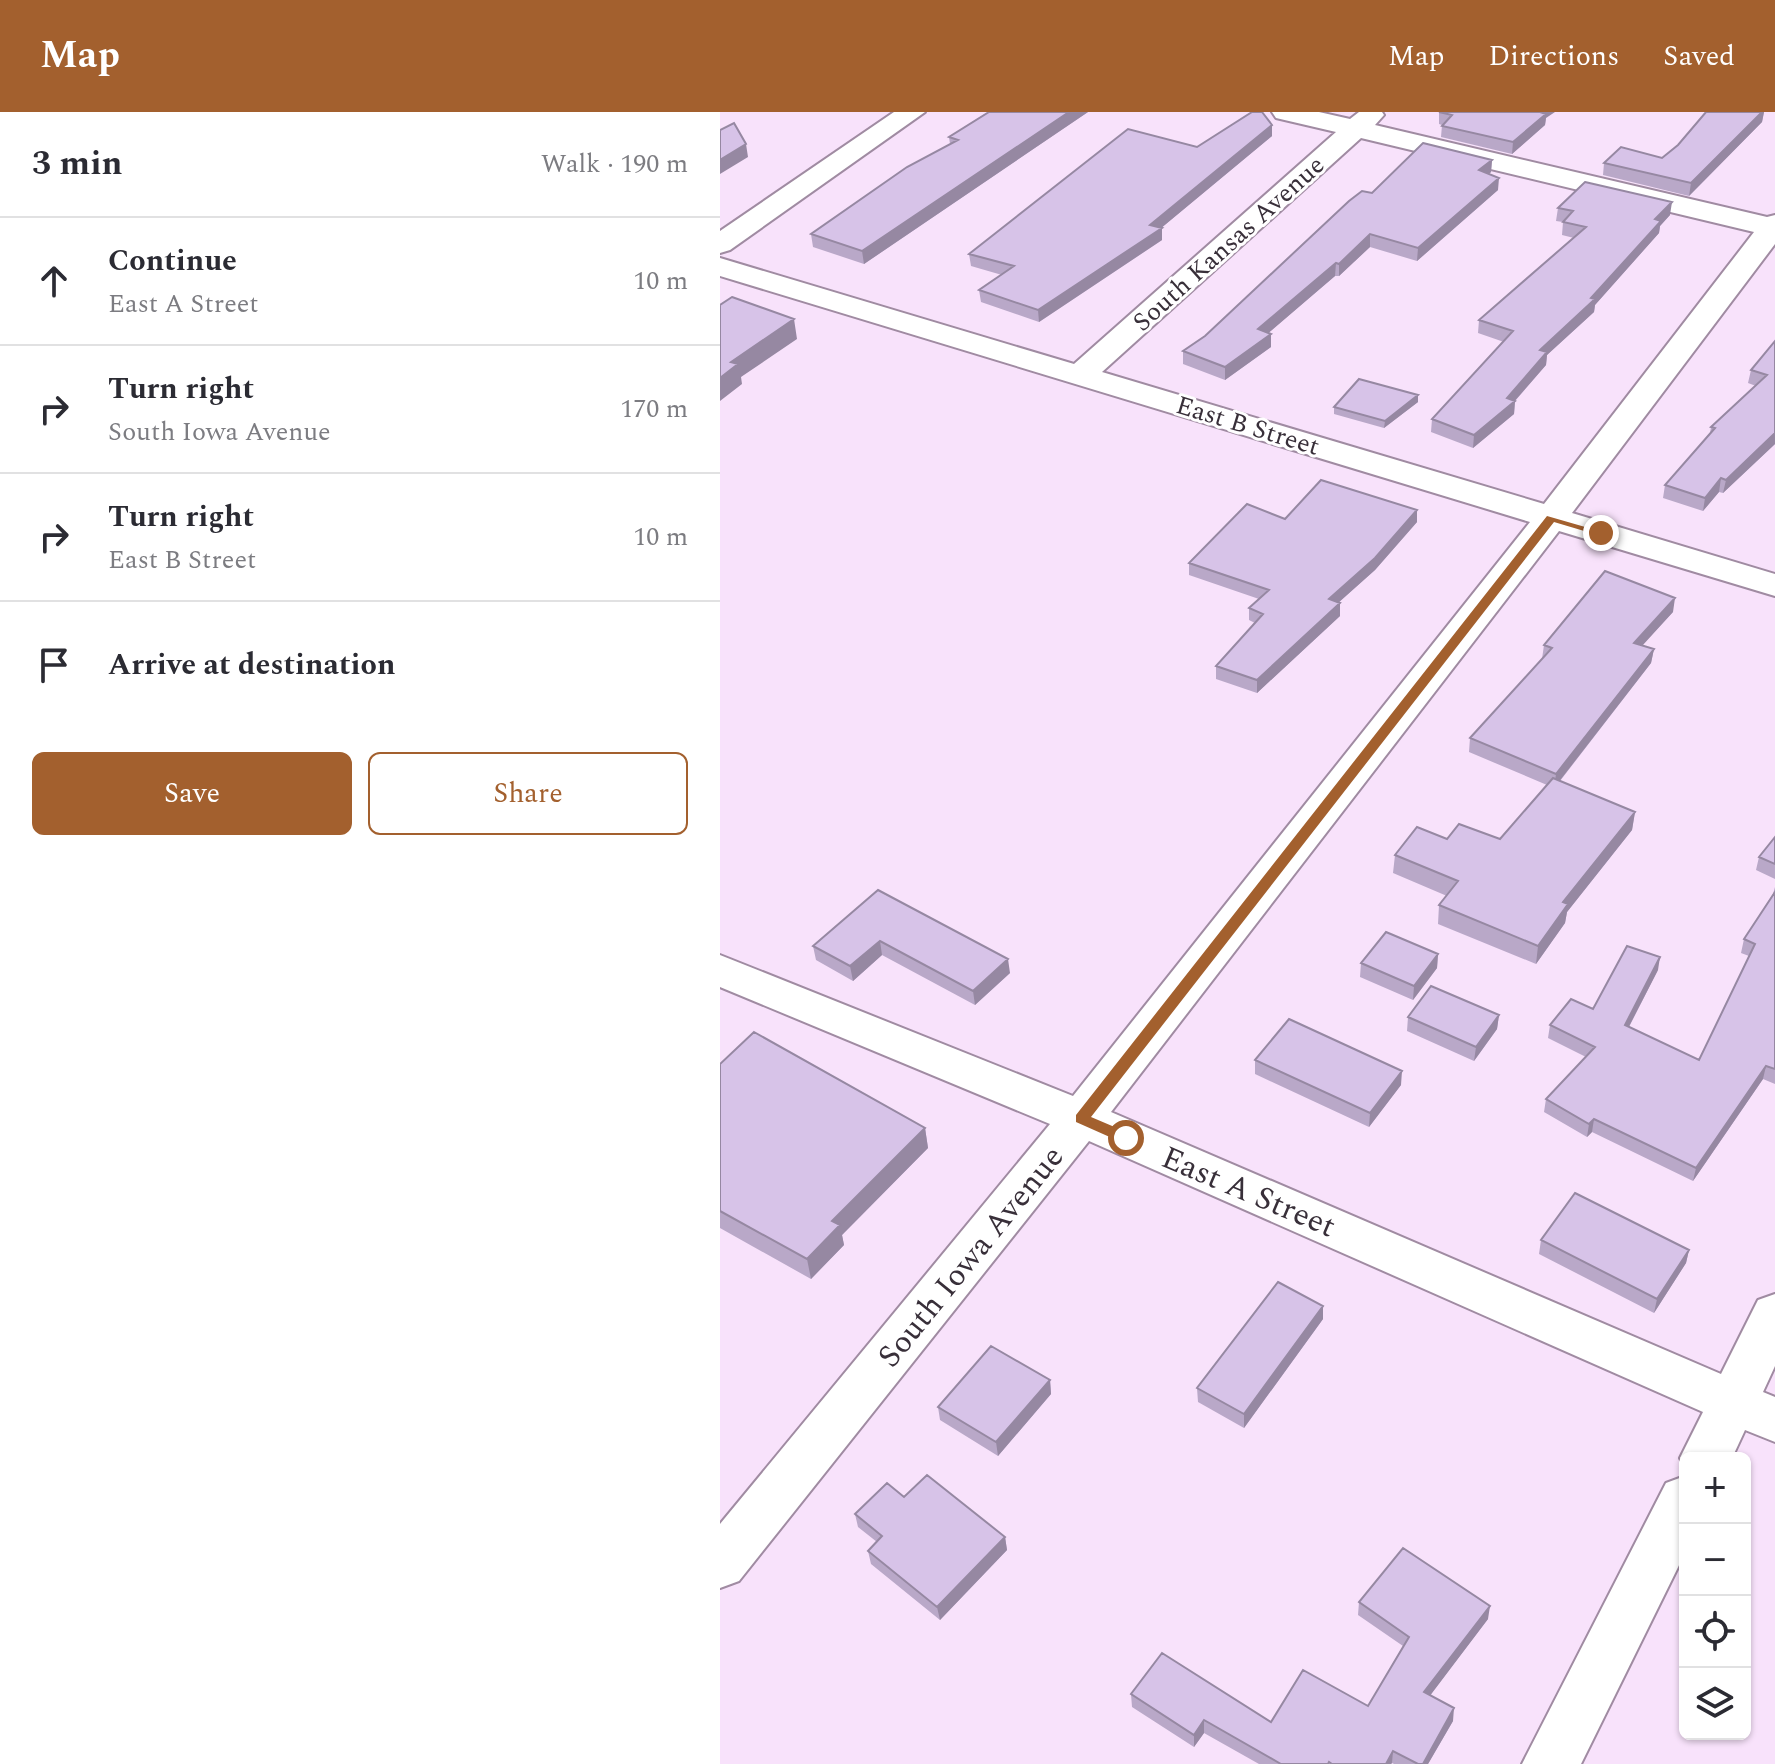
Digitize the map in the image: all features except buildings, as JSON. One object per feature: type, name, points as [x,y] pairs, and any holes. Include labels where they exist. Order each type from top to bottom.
[{"type":"street","points":[[720,244],[912,112]]},
{"type":"street","points":[[1285,112],[1365,120],[1774,226]]},
{"type":"street","name":"South Kansas Avenue","points":[[1081,374],[1365,120]]},
{"type":"street","name":"South Iowa Avenue","points":[[720,1564],[1081,1118],[1551,518],[1774,226]]},
{"type":"street","name":"East B Street","points":[[720,267],[1775,585]]},
{"type":"street","name":"East A Street","points":[[720,970],[1081,1118],[1754,1411]]},
{"type":"street","points":[[1712,1452],[1754,1411],[1775,1314]]},
{"type":"street","points":[[1551,1764],[1679,1511]]},
{"type":"route","points":[[1126,1138],[1081,1118],[1551,518],[1601,533]]}]
